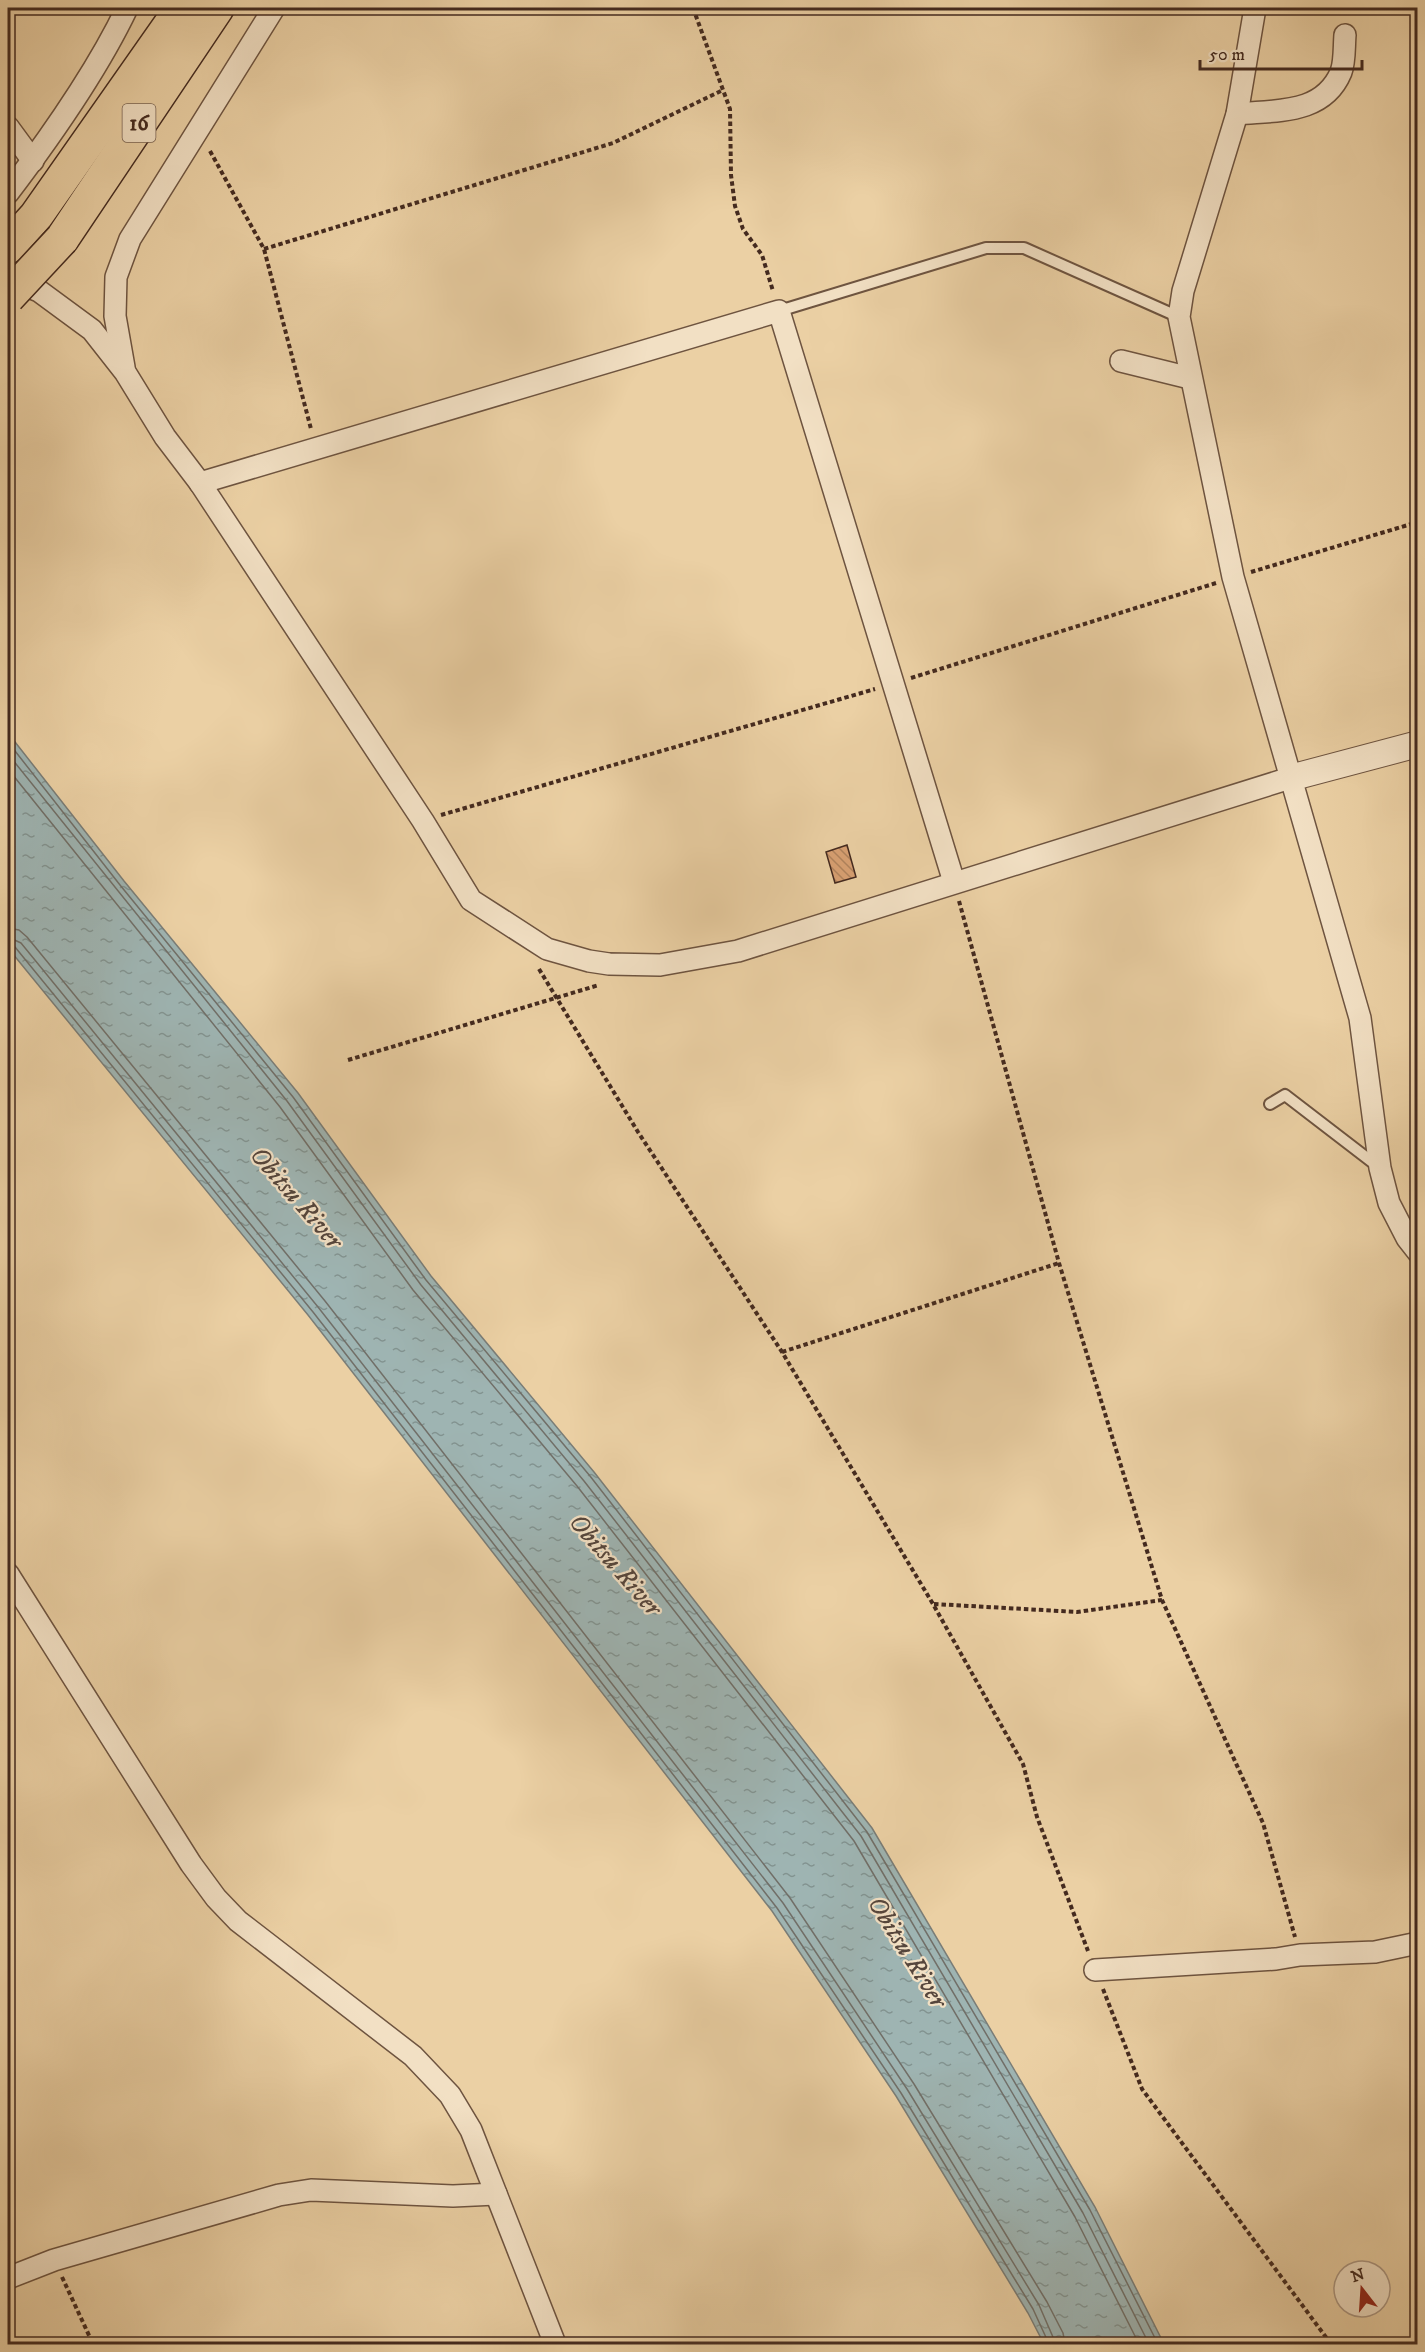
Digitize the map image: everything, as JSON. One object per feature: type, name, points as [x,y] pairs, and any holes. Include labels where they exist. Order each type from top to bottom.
[{"type":"highway","name":"16","points":[[8,247],[36,216],[182,8]]},
{"type":"highway","name":"16","points":[[8,297],[62,239],[217,8]]},
{"type":"street","points":[[8,193],[33,161],[116,32],[127,8]]},
{"type":"street","points":[[125,372],[115,316],[116,276],[130,239],[274,8]]},
{"type":"street","points":[[1255,8],[1237,114],[1183,291],[1179,317],[1233,577],[1360,1018],[1380,1168],[1389,1203],[1407,1238],[1418,1252]]},
{"type":"street","points":[[1237,114],[1316,103],[1329,92],[1342,70],[1345,35]]},
{"type":"street","points":[[8,127],[33,161]]},
{"type":"street","points":[[8,279],[39,291],[92,330],[125,372],[165,437],[200,483],[423,821],[471,900],[547,949],[589,961],[636,965],[679,963],[738,951],[1290,778],[1418,744]]},
{"type":"street","points":[[200,483],[779,311],[954,882]]},
{"type":"street","points":[[1121,361],[1190,378]]},
{"type":"street","points":[[8,1574],[210,1891],[257,1938],[365,2017],[413,2056],[440,2083],[465,2117],[555,2344]]},
{"type":"street","points":[[1095,1970],[1276,1959],[1300,1955],[1375,1952],[1418,1943]]},
{"type":"street","points":[[8,2278],[54,2260],[290,2193],[311,2190],[453,2196],[496,2194]]},
{"type":"lane","points":[[779,311],[986,248],[1006,246],[1024,248],[1179,317]]},
{"type":"lane","points":[[1270,1104],[1285,1095],[1380,1168]]},
{"type":"path","points":[[693,8],[730,109],[730,176],[735,206],[743,229],[762,255],[779,311]]},
{"type":"path","points":[[264,249],[614,143],[723,90]]},
{"type":"path","points":[[198,129],[264,249],[316,449]]},
{"type":"path","points":[[423,821],[892,684],[1233,577],[1418,522]]},
{"type":"path","points":[[954,882],[1059,1263],[1162,1600],[1263,1823],[1300,1955]]},
{"type":"path","points":[[515,930],[638,1132],[782,1352],[933,1604],[1023,1764],[1037,1817],[1142,2089],[1331,2344]]},
{"type":"path","points":[[348,1060],[608,982]]},
{"type":"path","points":[[782,1352],[1059,1263]]},
{"type":"path","points":[[933,1604],[1077,1612],[1162,1600]]},
{"type":"path","points":[[54,2260],[93,2344]]},
{"type":"water","name":"Obitsu River","points":[[8,733],[124,881],[298,1093],[431,1276],[594,1472],[872,1828],[1095,2207],[1164,2344],[1044,2344],[1028,2313],[896,2096],[772,1911],[308,1315],[8,948]]},
{"type":"building","points":[[847,845],[856,877],[835,883],[826,852]]}]
